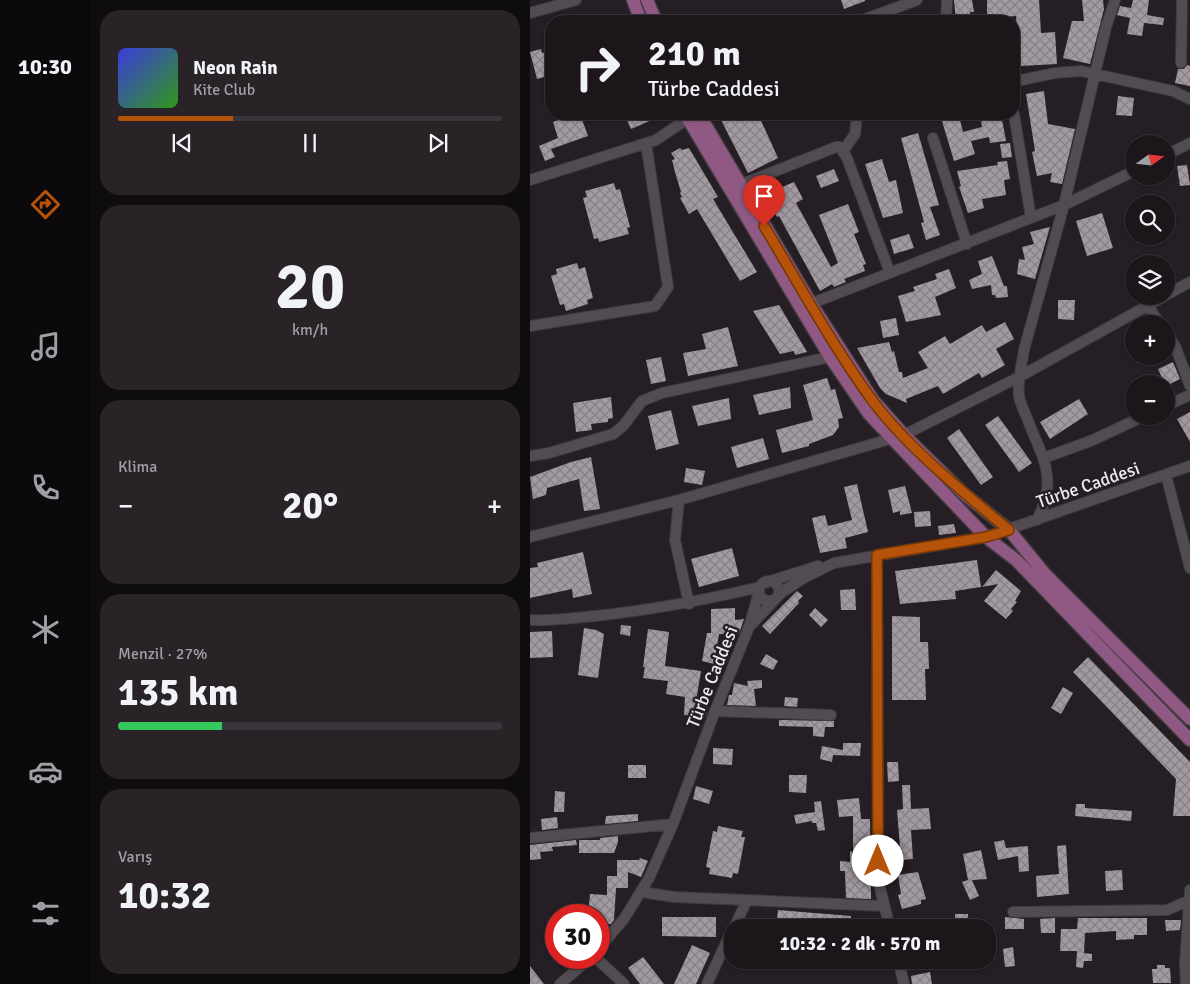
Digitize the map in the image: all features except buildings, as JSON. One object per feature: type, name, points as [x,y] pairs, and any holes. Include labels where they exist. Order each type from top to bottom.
[{"type":"main road","points":[[633,0],[639,15]]},
{"type":"main road","points":[[647,0],[653,15]]},
{"type":"main road","points":[[695,120],[740,185],[830,357],[869,414],[1009,530],[1045,574],[1190,719]]},
{"type":"main road","points":[[695,120],[805,306],[898,437],[986,537],[1016,560],[1190,740]]},
{"type":"street","points":[[530,13],[576,0]]},
{"type":"street","points":[[876,15],[916,0]]},
{"type":"street","points":[[946,0],[946,15]]},
{"type":"street","points":[[1037,520],[1048,492],[1049,475],[1019,396],[1019,378],[1031,323],[1064,205],[1106,27],[1116,0]]},
{"type":"street","points":[[1181,63],[1186,16],[1182,0]]},
{"type":"street","points":[[1020,80],[1055,73],[1081,71],[1173,91],[1190,99]]},
{"type":"street","points":[[530,180],[656,140],[685,120]]},
{"type":"street","points":[[844,150],[855,134],[856,120]]},
{"type":"street","points":[[1015,120],[1032,218]]},
{"type":"street","points":[[933,138],[967,244]]},
{"type":"street","points":[[530,326],[655,306],[668,288],[646,143]]},
{"type":"street","points":[[1175,150],[1190,143]]},
{"type":"street","points":[[740,185],[836,147],[844,150],[890,273]]},
{"type":"street","points":[[805,306],[1064,205],[1125,175]]},
{"type":"street","points":[[1175,291],[1190,282]]},
{"type":"street","points":[[530,537],[679,500],[898,437],[1019,378],[1148,306],[1154,315]]},
{"type":"street","points":[[1175,344],[1186,358],[1190,386]]},
{"type":"street","points":[[530,456],[550,453],[613,434],[623,426],[642,401],[662,393],[830,357]]},
{"type":"street","points":[[1175,402],[1190,395]]},
{"type":"street","points":[[1044,458],[1093,440],[1125,425]]},
{"type":"street","name":"Türbe Caddesi","points":[[610,935],[624,919],[642,892],[673,824],[714,711],[749,627],[776,598],[793,585],[834,563],[986,537],[1190,466]]},
{"type":"street","points":[[1166,475],[1190,568]]},
{"type":"street","points":[[679,500],[675,540],[688,604]]},
{"type":"street","points":[[877,555],[878,880],[888,919]]},
{"type":"street","points":[[530,620],[546,621],[619,614],[688,604],[761,587],[834,563]]},
{"type":"street","points":[[773,582],[778,587],[779,593],[776,598],[766,601],[761,597],[761,587],[773,582]]},
{"type":"street","points":[[749,627],[761,587]]},
{"type":"street","points":[[714,711],[831,715]]},
{"type":"street","points":[[530,838],[673,824]]},
{"type":"street","points":[[642,892],[674,897],[884,906]]},
{"type":"street","points":[[1013,912],[1168,910],[1189,896]]},
{"type":"street","points":[[1186,984],[1189,896]]},
{"type":"street","points":[[738,919],[747,900]]},
{"type":"street","points":[[707,984],[724,948]]},
{"type":"street","points":[[560,984],[577,969]]},
{"type":"street","points":[[608,969],[624,984]]},
{"type":"street","points":[[900,969],[904,984]]},
{"type":"route","points":[[764,226],[873,400],[904,435],[962,492],[1009,530],[986,537],[877,555],[878,861]]}]
